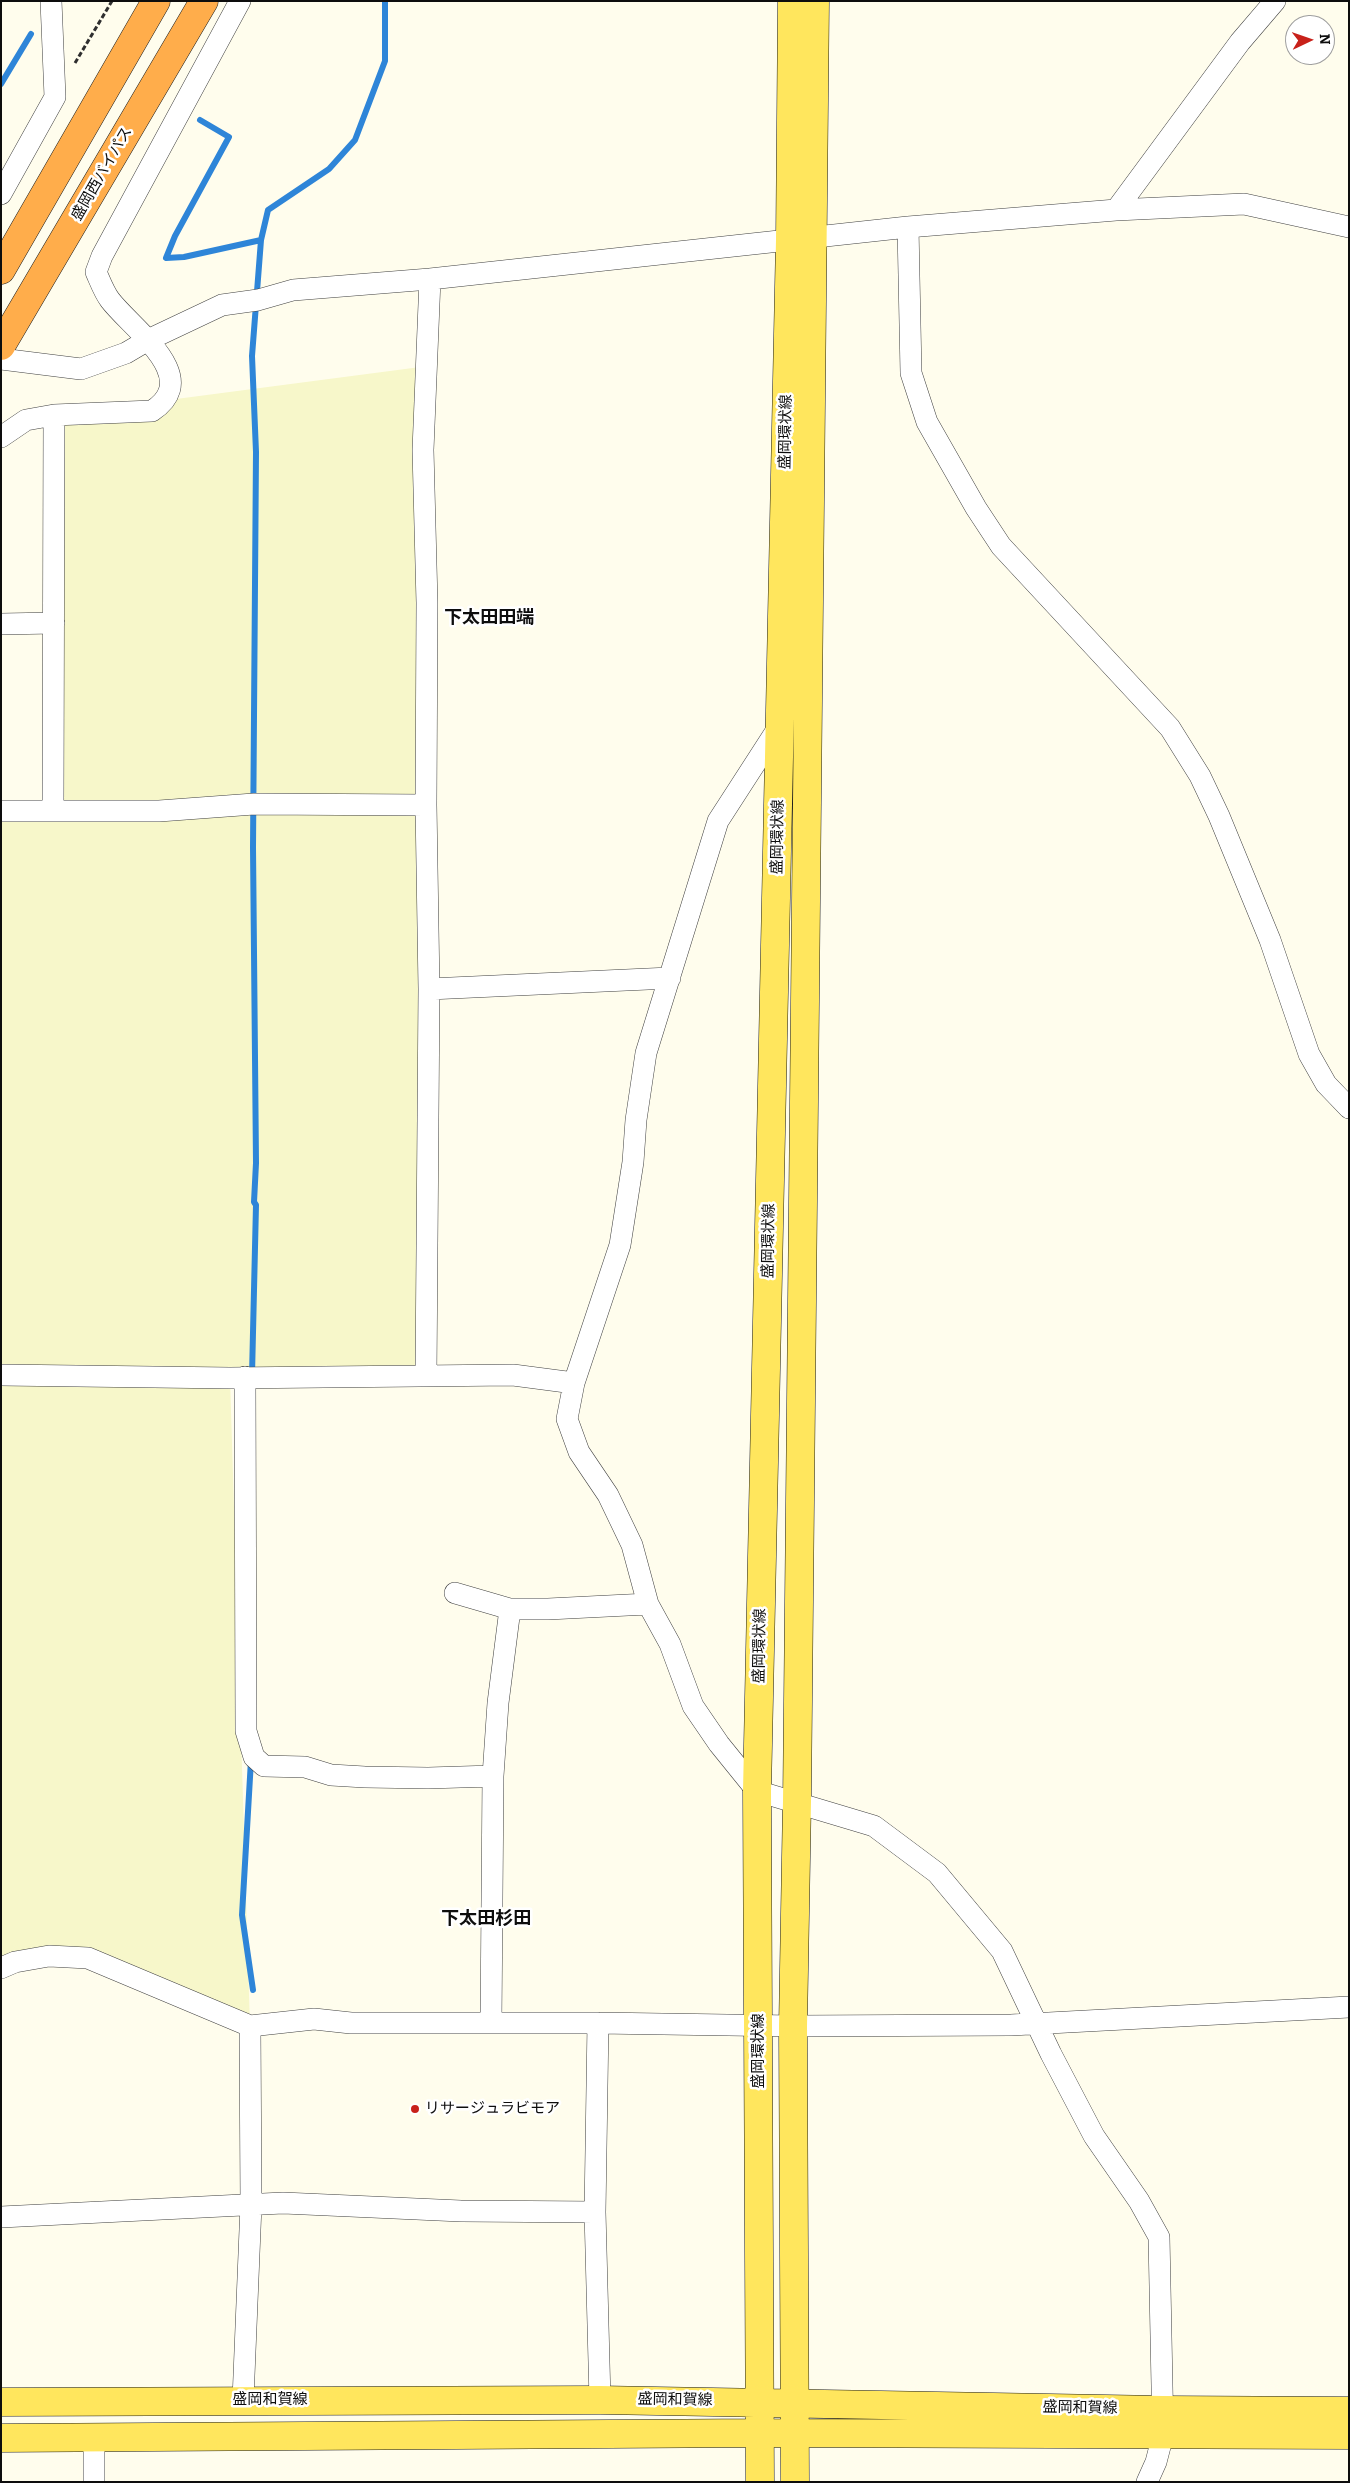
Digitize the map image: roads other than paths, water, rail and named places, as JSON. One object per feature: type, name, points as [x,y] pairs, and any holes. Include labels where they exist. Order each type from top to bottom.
[{"type":"highway","points":[[1,270],[156,1]]},
{"type":"highway","name":"盛岡西バイパス","points":[[1,346],[204,1]]},
{"type":"main road","name":"盛岡環状線","points":[[792,1],[802,239],[797,1801],[793,2026],[795,2482]]},
{"type":"main road","name":"盛岡環状線","points":[[760,2482],[760,2025],[757,1791],[780,725],[815,1]]},
{"type":"main road","name":"盛岡和賀線","points":[[1,2402],[243,2400],[759,2401],[1349,2435]]},
{"type":"main road","name":"盛岡和賀線","points":[[1,2438],[94,2439],[796,2433],[1162,2423],[1349,2411]]},
{"type":"street","points":[[1,194],[55,97],[51,1]]},
{"type":"street","points":[[1,437],[26,420],[54,415],[152,411],[164,403],[170,392],[171,375],[148,340],[109,299],[96,272],[102,256],[240,1]]},
{"type":"street","points":[[1116,210],[1240,42],[1275,1]]},
{"type":"street","points":[[1,359],[82,369],[126,353],[148,340],[222,305],[258,300],[293,290],[430,279],[908,227],[1116,210],[1244,204],[1349,227]]},
{"type":"street","points":[[908,227],[911,373],[927,422],[976,508],[1001,546],[1170,728],[1200,776],[1219,816],[1270,940],[1309,1054],[1326,1084],[1349,1108]]},
{"type":"street","points":[[426,1376],[429,989],[426,805],[427,603],[423,450],[430,279]]},
{"type":"street","points":[[53,811],[54,415]]},
{"type":"street","points":[[1,624],[54,622]]},
{"type":"street","points":[[780,725],[718,821],[646,1053],[636,1120],[633,1162],[620,1245],[574,1383],[567,1419],[579,1452],[608,1495],[632,1545],[648,1604],[670,1644],[693,1706],[719,1744],[757,1791],[797,1801],[874,1826],[937,1873],[1002,1951],[1036,2024],[1094,2136],[1139,2201],[1159,2237],[1162,2423],[1156,2462],[1147,2482]]},
{"type":"street","points":[[1,811],[159,811],[254,804],[426,805]]},
{"type":"street","points":[[429,989],[670,978]]},
{"type":"street","points":[[1,1375],[245,1377],[513,1375],[574,1383]]},
{"type":"street","points":[[245,1377],[246,1731],[254,1757],[264,1766],[305,1767],[331,1775],[428,1778],[493,1776]]},
{"type":"street","points":[[455,1593],[510,1609],[648,1604]]},
{"type":"street","points":[[491,2023],[493,1776],[498,1703],[510,1609]]},
{"type":"street","points":[[1,1968],[15,1962],[49,1956],[88,1958],[250,2026],[314,2019],[351,2023],[598,2023],[793,2026],[1036,2024],[1349,2007]]},
{"type":"street","points":[[598,2023],[595,2212],[600,2400]]},
{"type":"street","points":[[243,2400],[251,2205],[250,2026]]},
{"type":"street","points":[[1,2216],[283,2203],[461,2211],[595,2212]]},
{"type":"street","points":[[94,2439],[94,2482]]},
{"type":"waterway","points":[[252,1375],[256,1205],[254,1202],[256,1163],[253,847],[256,452],[252,356],[261,240],[268,210],[329,169],[355,140],[385,61],[385,1]]},
{"type":"waterway","points":[[1,84],[31,34]]},
{"type":"waterway","points":[[200,120],[229,137],[175,236],[166,258],[184,257],[261,240]]},
{"type":"waterway","points":[[251,1760],[242,1915],[253,1990]]},
{"type":"place","name":"リサージュラビモア","points":[[415,2109]]},
{"type":"district","name":"下太田田端","points":[[489,618]]},
{"type":"district","name":"下太田杉田","points":[[486,1919]]}]
